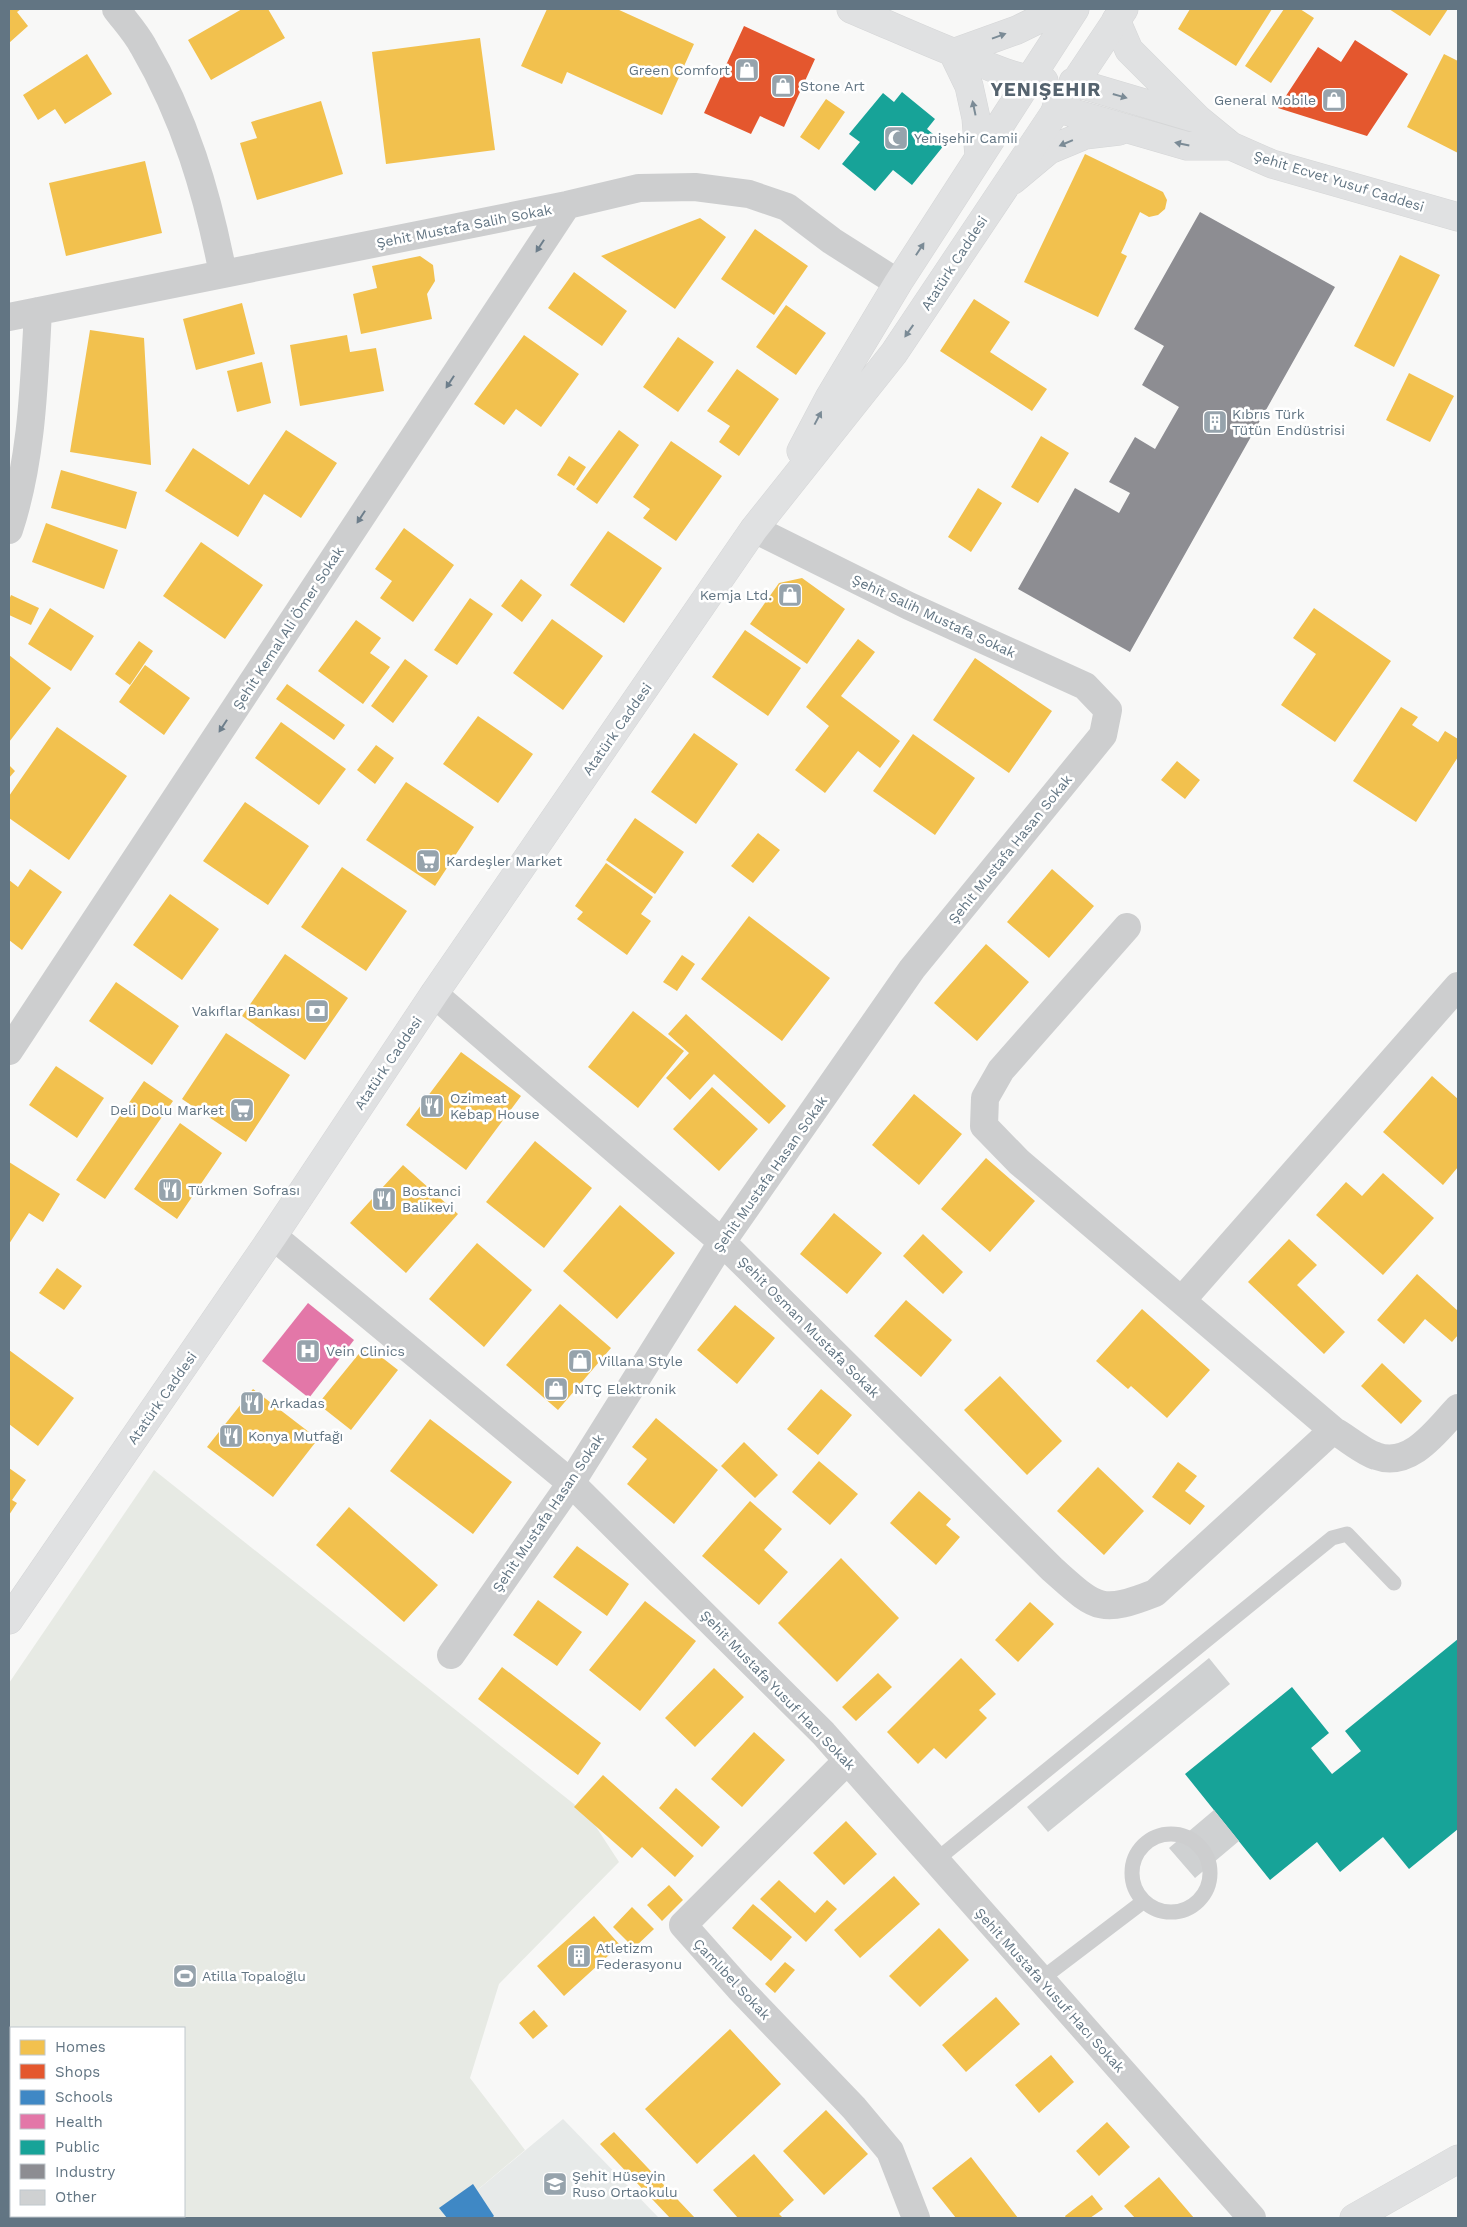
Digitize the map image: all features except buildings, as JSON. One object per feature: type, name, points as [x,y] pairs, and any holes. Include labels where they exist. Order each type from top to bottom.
[{"type":"main road","name":"Şehit Ecvet Yusuf Caddesi","points":[[852,9],[953,53],[1027,80],[1073,82],[1198,119]]},
{"type":"main road","points":[[979,156],[976,118],[969,86],[953,53],[1017,30],[1060,9]]},
{"type":"main road","name":"Atatürk Caddesi","points":[[770,507],[829,398],[898,283],[1027,80],[1075,9]]},
{"type":"main road","points":[[1120,14],[1130,50],[1198,119],[1230,146]]},
{"type":"main road","name":"Atatürk Caddesi","points":[[9,1620],[273,1236],[434,994],[754,529],[847,414],[894,352],[1120,14]]},
{"type":"main road","name":"Şehit Ecvet Yusuf Caddesi","points":[[1027,80],[1056,108],[1187,146],[1230,146],[1272,164],[1458,217]]},
{"type":"main road","points":[[1003,188],[1049,150],[1085,135],[1130,130]]},
{"type":"main road","points":[[1354,2218],[1458,2159]]},
{"type":"street","points":[[116,9],[142,44],[178,113],[201,179],[213,222],[223,274]]},
{"type":"street","name":"Şehit Mustafa Salih Sokak","points":[[9,317],[567,205],[639,188],[695,187],[749,194],[787,207],[832,241],[898,283]]},
{"type":"street","name":"Şehit Kemal Ali Ömer Sokak","points":[[9,1051],[567,205]]},
{"type":"street","points":[[9,530],[19,500],[32,407],[38,311]]},
{"type":"street","name":"Şehit Salih Mustafa Sokak","points":[[754,529],[909,606],[1085,686],[1108,710]]},
{"type":"street","name":"Şehit Mustafa Hasan Sokak","points":[[451,1655],[571,1483],[722,1242],[912,970],[1103,735],[1108,710]]},
{"type":"street","points":[[1127,927],[1001,1070],[985,1098],[984,1126],[1019,1162],[1333,1430],[1375,1456],[1396,1458],[1420,1448],[1458,1408]]},
{"type":"street","points":[[1182,1300],[1458,986]]},
{"type":"street","name":"Şehit Osman Mustafa Sokak","points":[[434,994],[722,1242],[1052,1569],[1091,1601],[1108,1607],[1124,1605],[1155,1593],[1333,1430]]},
{"type":"street","name":"Şehit Mustafa Yusuf Hacı Sokak","points":[[273,1236],[571,1483],[823,1733],[1252,2218]]},
{"type":"street","name":"Çamlıbel Sokak","points":[[847,1761],[683,1925],[739,1988],[854,2108],[890,2151],[916,2218]]},
{"type":"lane","points":[[935,1861],[1332,1538],[1347,1534],[1394,1583]]},
{"type":"lane","points":[[1177,1833],[1190,1837],[1208,1857],[1211,1870],[1209,1884],[1204,1896],[1194,1905],[1182,1911],[1168,1912],[1155,1909],[1144,1902],[1136,1892],[1132,1880],[1132,1867],[1135,1855],[1153,1837],[1177,1833]]},
{"type":"lane","points":[[1040,1980],[1144,1902]]},
{"type":"shaded area","points":[[154,1470],[589,1816],[619,1862],[499,1984],[470,2078],[525,2150],[444,2218],[9,2218],[9,1683]]},
{"type":"shaded area","name":"Şehit Hüseyin Ruso Ortaokulu","points":[[563,2119],[659,2218],[444,2218]]},
{"type":"place","name":"Green Comfort","points":[[747,70]]},
{"type":"place","name":"Stone Art","points":[[783,86]]},
{"type":"place","name":"General Mobile","points":[[1334,100]]},
{"type":"place","name":"Yenişehir Camii","points":[[896,138]]},
{"type":"place","name":"Kıbrıs Türk Tütün Endüstrisi","points":[[1215,422]]},
{"type":"place","name":"Kemja Ltd.","points":[[790,595]]},
{"type":"place","name":"Kardeşler Market","points":[[428,861]]},
{"type":"place","name":"Vakıflar Bankası","points":[[317,1011]]},
{"type":"place","name":"Ozimeat Kebap House","points":[[432,1106]]},
{"type":"place","name":"Deli Dolu Market","points":[[242,1110]]},
{"type":"place","name":"Türkmen Sofrası","points":[[170,1190]]},
{"type":"place","name":"Bostanci Balikevi","points":[[384,1199]]},
{"type":"place","name":"Vein Clinics","points":[[308,1351]]},
{"type":"place","name":"Villana Style","points":[[580,1361]]},
{"type":"place","name":"NTÇ Elektronik","points":[[556,1389]]},
{"type":"place","name":"Arkadas","points":[[252,1403]]},
{"type":"place","name":"Konya Mutfağı","points":[[231,1436]]},
{"type":"place","name":"Atletizm Federasyonu","points":[[579,1956]]},
{"type":"place","name":"Atilla Topaloğlu","points":[[185,1976]]},
{"type":"place","name":"Şehit Hüseyin Ruso Ortaokulu","points":[[555,2184]]},
{"type":"district","name":"YENIŞEHIR","points":[[1046,89]]}]
